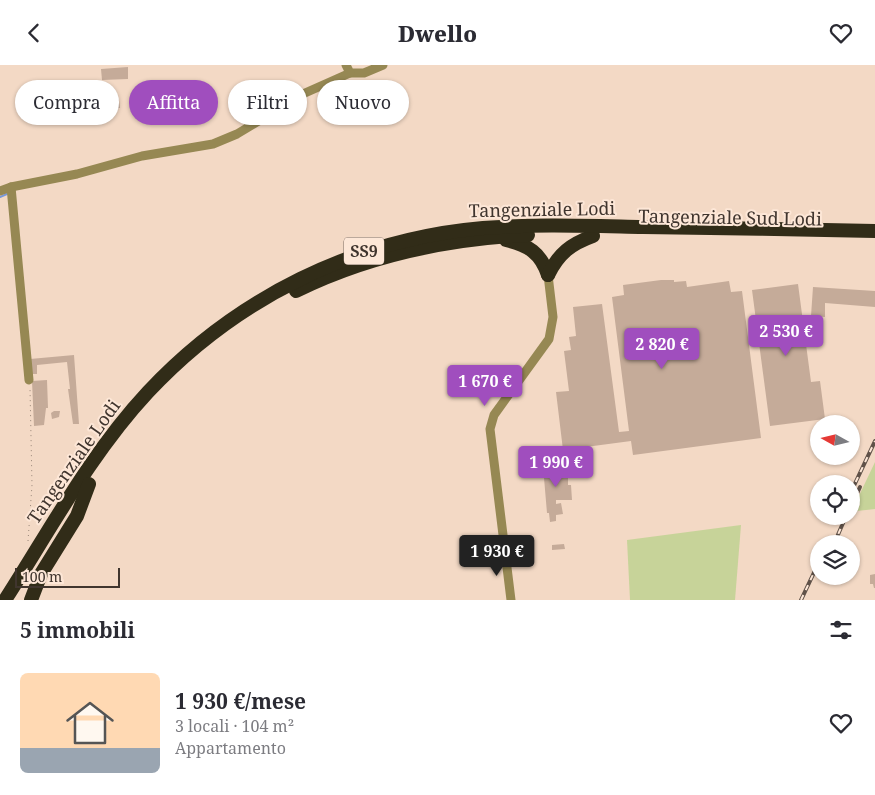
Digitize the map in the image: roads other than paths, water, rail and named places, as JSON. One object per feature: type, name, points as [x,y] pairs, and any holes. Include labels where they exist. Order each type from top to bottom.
[{"type":"highway","name":"Tangenziale Lodi","points":[[5,600],[100,452],[148,391],[198,345],[234,319],[274,293],[334,262],[369,250],[416,238],[504,227],[875,231]]},
{"type":"highway","name":"Tangenziale Sud Lodi","points":[[16,600],[89,484],[124,434],[160,393],[198,357],[267,307],[320,279],[373,259],[425,247],[491,237],[533,235],[875,239]]},
{"type":"highway","points":[[548,275],[562,252],[576,242],[593,236]]},
{"type":"highway","points":[[491,237],[520,243],[538,254],[548,275]]},
{"type":"highway","points":[[32,600],[41,574],[77,516],[89,484]]},
{"type":"street","points":[[0,191],[11,187],[51,181],[142,156],[213,144],[237,134],[348,69],[364,73],[383,65]]},
{"type":"street","points":[[11,187],[29,380]]},
{"type":"street","points":[[511,600],[490,429],[494,415],[549,339],[553,317],[548,275]]},
{"type":"waterway","points":[[0,197],[7,194]]},
{"type":"railway","points":[[859,475],[875,441]]},
{"type":"railway","points":[[838,535],[842,525]]},
{"type":"railway","points":[[801,600],[810,581]]}]
